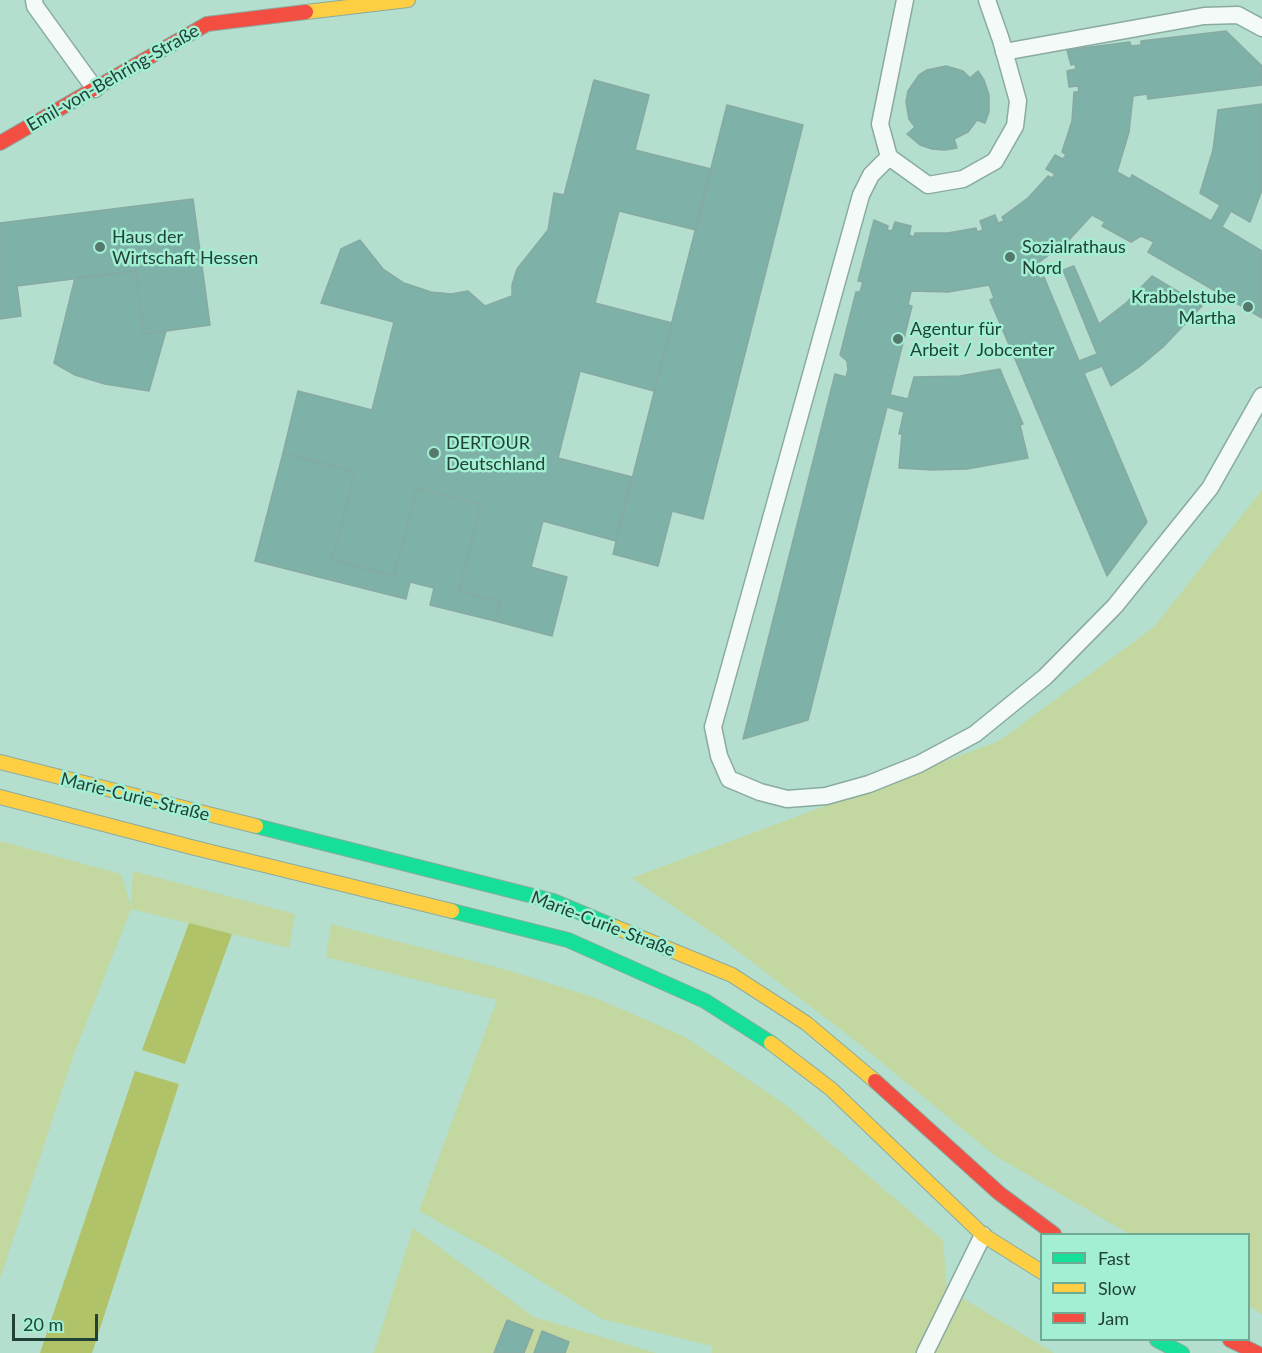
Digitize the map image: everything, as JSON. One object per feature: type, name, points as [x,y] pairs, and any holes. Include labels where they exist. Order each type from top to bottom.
[{"type":"main road","name":"Emil-von-Behring-Straße","points":[[0,143],[207,24],[408,0]]},
{"type":"main road","name":"Marie-Curie-Straße","points":[[0,762],[553,901],[732,975],[806,1023],[898,1100],[999,1193],[1053,1233]]},
{"type":"main road","name":"Marie-Curie-Straße","points":[[0,797],[195,848],[568,940],[695,996],[771,1042],[831,1089],[983,1235],[1040,1271]]},
{"type":"main road","points":[[1159,1341],[1182,1353]]},
{"type":"main road","points":[[1232,1341],[1257,1353]]},
{"type":"lane","points":[[34,0],[35,6],[95,89]]},
{"type":"lane","points":[[905,0],[880,124],[889,157],[928,185],[963,178],[995,161],[1016,126],[1018,101],[987,0]]},
{"type":"lane","points":[[1004,52],[1204,16],[1238,15],[1262,28]]},
{"type":"lane","points":[[889,157],[871,175],[861,195],[713,727],[719,756],[729,779],[760,792],[787,799],[826,796],[919,764],[975,734],[1046,677],[1115,606],[1210,488],[1262,396]]},
{"type":"lane","points":[[925,1353],[983,1235]]},
{"type":"green space","points":[[1262,490],[1262,1314],[1250,1307],[1250,1233],[1127,1233],[994,1155],[856,1041],[727,943],[632,878],[999,741],[1154,627]]},
{"type":"green space","points":[[0,841],[121,874],[131,906],[133,871],[295,914],[289,948],[131,909],[74,1054],[0,1279]]},
{"type":"green space","points":[[189,923],[232,934],[185,1064],[142,1050]]},
{"type":"green space","points":[[331,924],[507,970],[596,998],[685,1037],[787,1106],[943,1240],[947,1289],[1054,1353],[712,1353],[712,1346],[602,1319],[494,1252],[419,1211],[497,1000],[326,957]]},
{"type":"green space","points":[[135,1071],[179,1084],[92,1353],[40,1353]]},
{"type":"green space","points":[[413,1228],[534,1317],[656,1353],[374,1353]]},
{"type":"building","points":[[1226,31],[1262,66],[1262,85],[1148,99],[1147,94],[1133,96],[1129,132],[1117,172],[1130,179],[1132,175],[1211,221],[1220,205],[1200,193],[1213,150],[1218,110],[1262,104],[1262,190],[1250,222],[1231,211],[1222,227],[1262,251],[1262,318],[1148,252],[1154,242],[1141,236],[1131,242],[1102,226],[1105,222],[1092,215],[1068,241],[1034,266],[1040,279],[1044,277],[1079,361],[1097,354],[1063,270],[1074,266],[1099,324],[1126,303],[1152,276],[1202,306],[1163,347],[1111,386],[1102,366],[1084,373],[1147,522],[1107,576],[990,300],[994,298],[989,285],[948,292],[911,291],[908,305],[912,306],[890,395],[908,399],[914,377],[960,376],[1000,369],[1023,424],[1020,425],[1028,458],[967,469],[899,468],[902,434],[899,434],[904,412],[887,407],[808,720],[743,739],[835,374],[846,377],[848,370],[847,361],[840,355],[856,292],[860,292],[863,282],[858,281],[874,220],[888,226],[887,230],[892,231],[895,222],[911,226],[909,235],[914,237],[915,233],[948,233],[976,228],[977,232],[983,230],[980,221],[995,215],[998,223],[1004,221],[1002,217],[1028,198],[1048,176],[1052,178],[1055,174],[1046,169],[1055,155],[1063,159],[1066,155],[1062,152],[1072,121],[1074,92],[1079,92],[1078,86],[1069,87],[1067,71],[1076,69],[1075,64],[1071,65],[1067,50],[1130,42],[1131,46],[1141,45],[1141,41]]},
{"type":"building","points":[[946,66],[963,71],[970,78],[978,71],[989,95],[989,112],[985,123],[977,120],[968,132],[954,139],[957,148],[932,149],[920,145],[907,134],[915,127],[909,119],[906,102],[908,91],[919,75],[927,70]]},
{"type":"building","points":[[594,80],[649,95],[635,150],[711,169],[696,230],[619,211],[595,303],[672,323],[654,391],[580,371],[558,458],[632,477],[616,541],[543,521],[531,567],[567,577],[552,636],[495,621],[500,602],[459,591],[481,504],[417,488],[394,576],[332,560],[355,472],[283,453],[298,391],[372,410],[394,322],[321,303],[341,249],[360,240],[383,269],[404,283],[431,292],[451,294],[468,291],[485,306],[512,296],[512,285],[517,269],[548,230],[554,193],[564,195]]},
{"type":"building","points":[[727,105],[803,125],[703,519],[672,511],[658,566],[613,554]]},
{"type":"building","name":"Haus der Wirtschaft Hessen","points":[[193,199],[210,325],[144,334],[136,271],[17,286],[21,316],[0,319],[0,223]]},
{"type":"building","points":[[136,271],[144,334],[166,331],[149,391],[105,384],[75,375],[54,363],[75,278]]},
{"type":"building","points":[[283,453],[355,472],[332,560],[394,576],[417,488],[481,504],[459,591],[500,602],[495,621],[430,605],[434,588],[410,582],[406,599],[255,561]]},
{"type":"building","points":[[507,1320],[533,1330],[524,1353],[494,1353]]},
{"type":"building","points":[[542,1331],[569,1342],[565,1353],[534,1353]]},
{"type":"traffic: fast","points":[[256,826],[553,901],[615,927]]},
{"type":"traffic: fast","points":[[452,911],[568,940],[705,1001],[771,1043]]},
{"type":"traffic: fast","points":[[1159,1341],[1182,1353]]},
{"type":"traffic: slow","points":[[306,12],[408,0]]},
{"type":"traffic: slow","points":[[0,762],[256,826]]},
{"type":"traffic: slow","points":[[0,797],[452,911]]},
{"type":"traffic: slow","points":[[615,927],[732,975],[806,1023],[875,1081]]},
{"type":"traffic: slow","points":[[771,1043],[831,1089],[983,1235],[1040,1271]]},
{"type":"traffic: jam","points":[[0,143],[207,24],[306,12]]},
{"type":"traffic: jam","points":[[875,1081],[999,1193],[1053,1233]]},
{"type":"traffic: jam","points":[[1232,1341],[1257,1353]]},
{"type":"place","name":"Haus der Wirtschaft Hessen","points":[[100,247]]},
{"type":"place","name":"Sozialrathaus Nord","points":[[1010,257]]},
{"type":"place","name":"Krabbelstube Martha","points":[[1248,307]]},
{"type":"place","name":"Agentur für Arbeit / Jobcenter","points":[[898,339]]},
{"type":"place","name":"DERTOUR Deutschland","points":[[434,453]]}]
